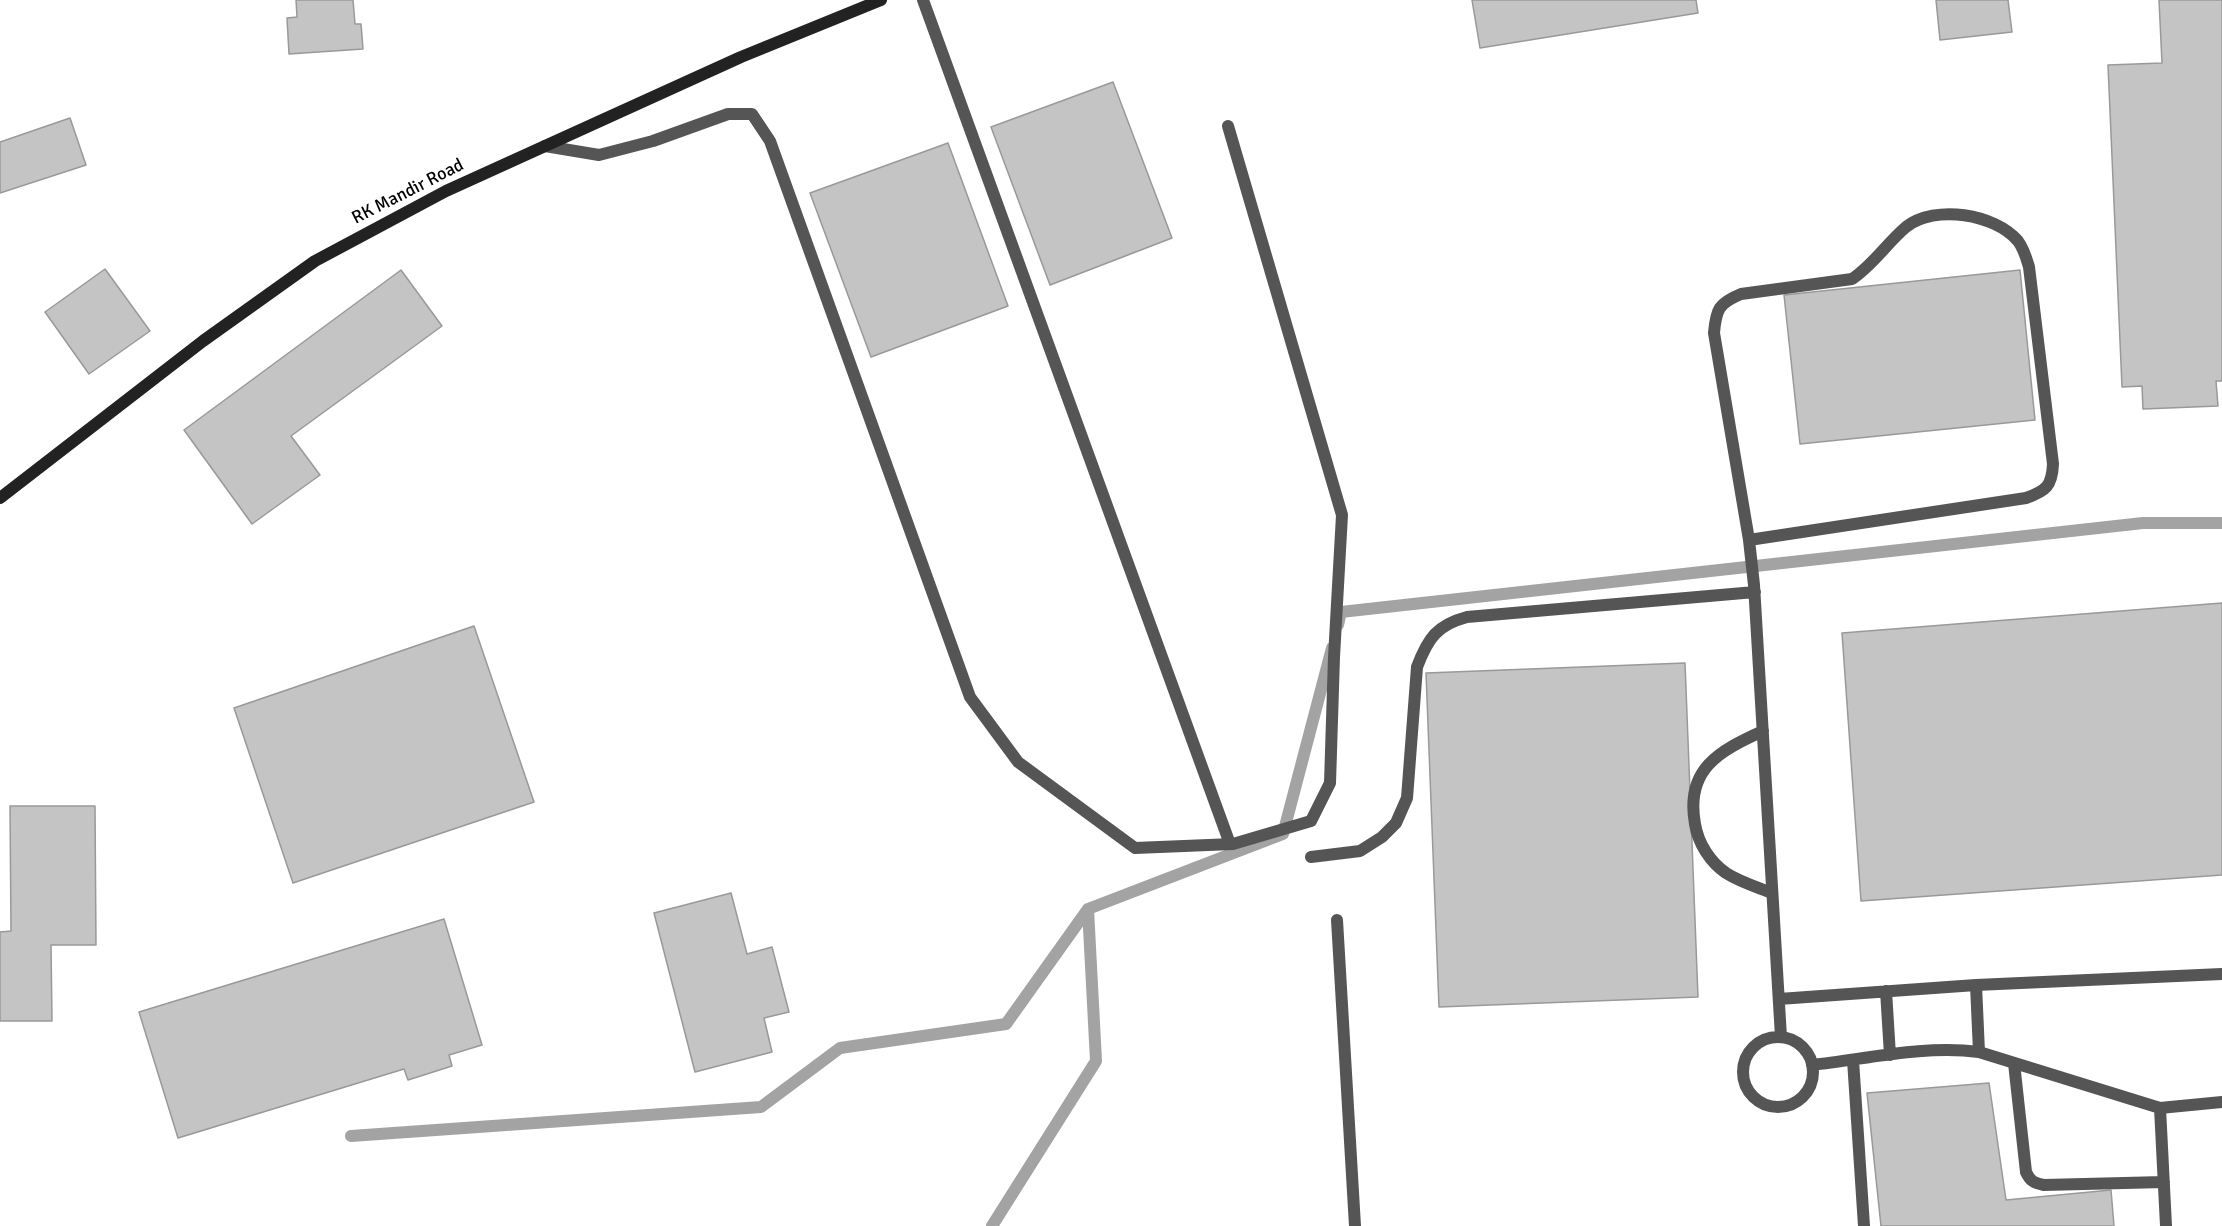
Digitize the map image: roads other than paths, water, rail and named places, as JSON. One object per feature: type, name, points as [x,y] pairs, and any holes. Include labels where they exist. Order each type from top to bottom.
[{"type":"street","name":"RK Mandir Road","points":[[0,498],[203,341],[315,261],[446,191],[741,57],[881,0]]},
{"type":"lane","points":[[923,0],[1231,844]]},
{"type":"lane","points":[[545,146],[599,155],[653,141],[728,114],[752,114],[770,141],[970,697],[1018,762],[1135,848],[1231,844],[1311,821],[1330,783],[1342,515],[1228,126]]},
{"type":"lane","points":[[1750,544],[2026,498],[2046,488],[2052,479],[2053,464],[2029,267],[2025,252],[2018,241],[2006,230],[1977,217],[1929,216],[1907,226],[1852,279],[1741,294],[1726,300],[1719,307],[1715,319],[1714,333],[1750,544],[1755,588],[1781,1037]]},
{"type":"lane","points":[[1311,857],[1360,850],[1382,837],[1396,823],[1407,798],[1417,667],[1425,647],[1432,636],[1443,626],[1467,616],[1755,588]]},
{"type":"lane","points":[[1763,731],[1731,746],[1703,771],[1694,788],[1693,814],[1697,839],[1714,862],[1725,872],[1741,881],[1772,893]]},
{"type":"lane","points":[[1337,920],[1355,1226]]},
{"type":"lane","points":[[1779,999],[1886,991],[2222,974]]},
{"type":"lane","points":[[1976,986],[1979,1052]]},
{"type":"lane","points":[[1886,991],[1890,1055]]},
{"type":"lane","points":[[1781,1037],[1801,1046],[1808,1055],[1813,1076],[1802,1098],[1792,1105],[1781,1108],[1769,1107],[1749,1093],[1742,1070],[1745,1058],[1751,1049],[1760,1042],[1781,1037]]},
{"type":"lane","points":[[1812,1065],[1938,1050],[1979,1052],[2160,1108],[2222,1102]]},
{"type":"lane","points":[[1853,1060],[1864,1226]]},
{"type":"lane","points":[[2014,1063],[2026,1172],[2029,1179],[2044,1185],[2164,1182]]},
{"type":"lane","points":[[2160,1108],[2166,1226]]},
{"type":"waterway","points":[[1338,625],[1341,612],[2143,523],[2222,523]]},
{"type":"waterway","points":[[992,1226],[1096,1061],[1088,909],[1283,834],[1332,648]]},
{"type":"waterway","points":[[351,1136],[761,1107],[840,1048],[1006,1024],[1088,909]]}]
